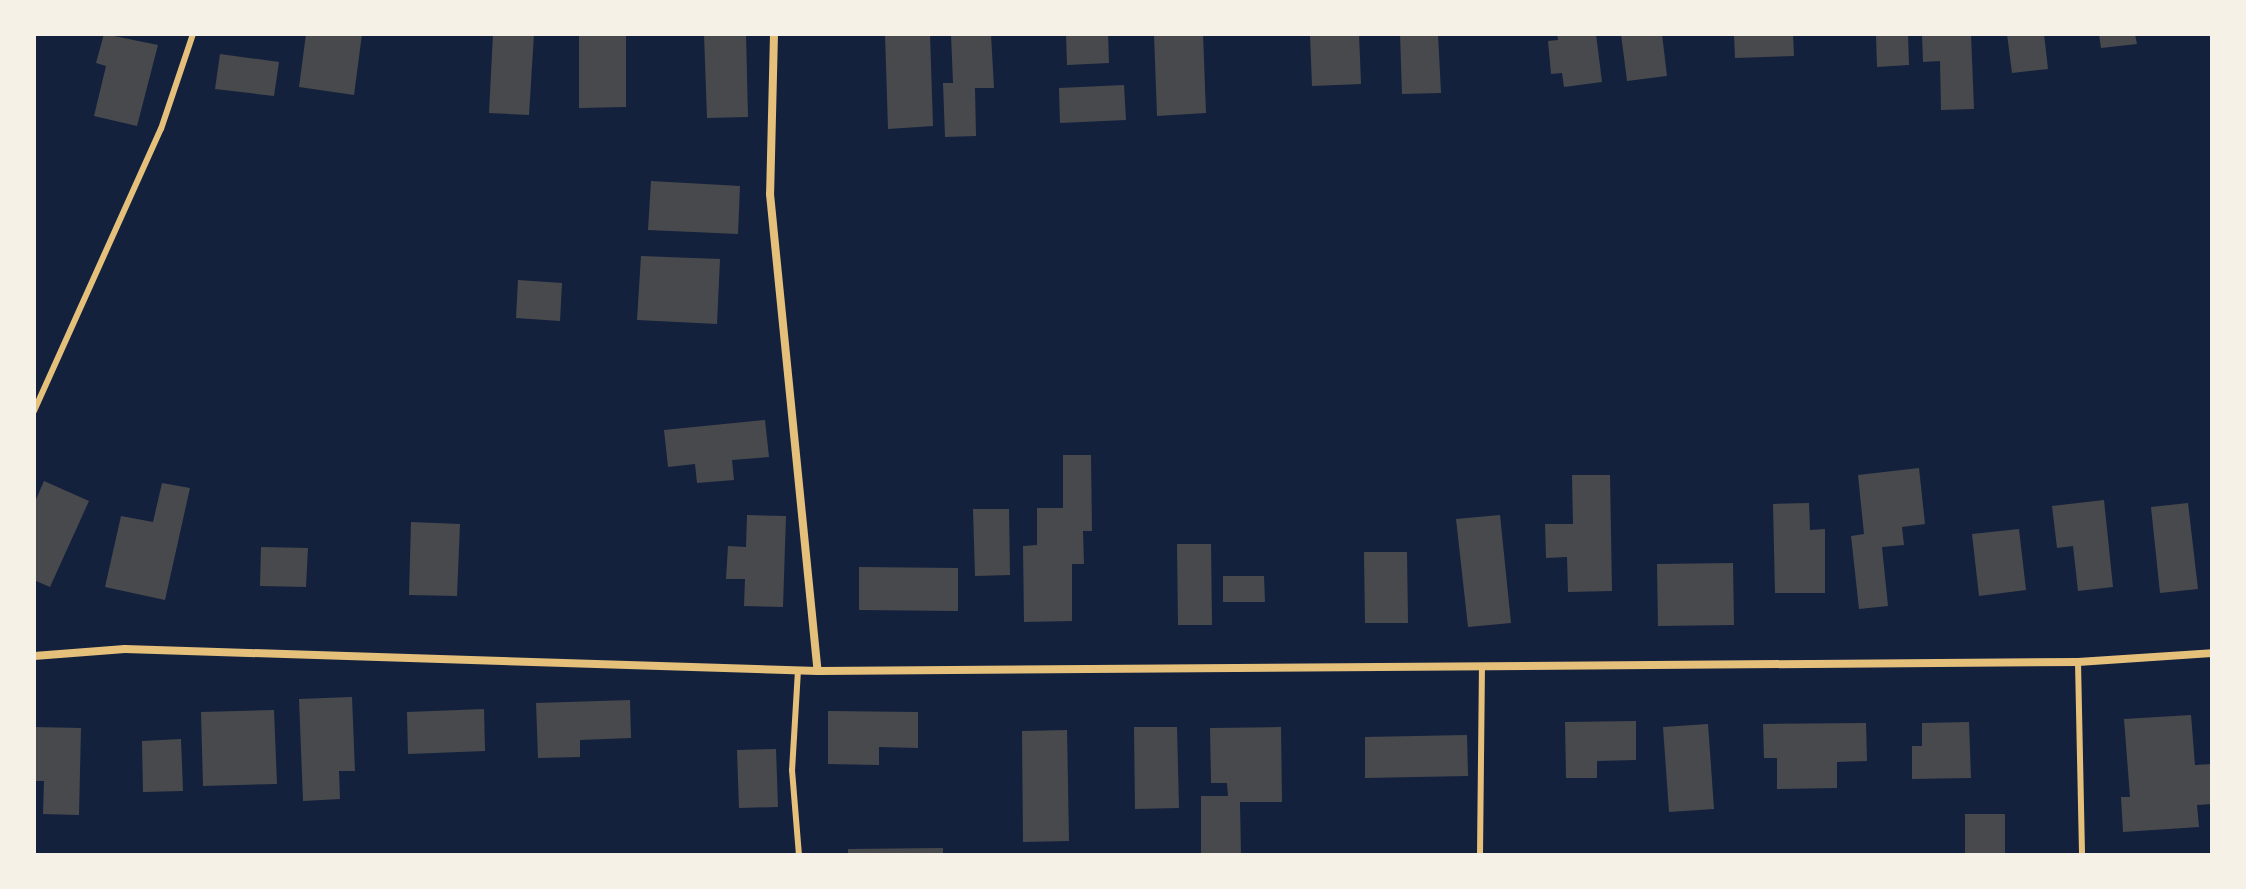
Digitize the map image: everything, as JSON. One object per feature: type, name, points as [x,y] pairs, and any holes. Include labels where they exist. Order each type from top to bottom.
[{"type":"street","points":[[774,34],[770,194],[818,671]]},
{"type":"street","points":[[34,656],[125,649],[818,671],[2078,662],[2212,653]]},
{"type":"lane","points":[[34,411],[161,129],[193,34]]},
{"type":"lane","points":[[2078,662],[2082,855]]},
{"type":"lane","points":[[1480,855],[1482,668]]},
{"type":"lane","points":[[798,670],[792,770],[799,855]]},
{"type":"building","points":[[104,34],[158,45],[137,126],[94,116],[106,66],[96,63]]},
{"type":"building","points":[[306,34],[362,34],[354,95],[299,87]]},
{"type":"building","points":[[493,34],[534,34],[529,115],[489,113]]},
{"type":"building","points":[[579,34],[626,34],[626,107],[579,108]]},
{"type":"building","points":[[704,34],[746,34],[748,117],[707,118]]},
{"type":"building","points":[[885,34],[930,34],[933,126],[888,129]]},
{"type":"building","points":[[951,34],[991,34],[994,88],[975,88],[976,136],[945,137],[943,83],[953,83]]},
{"type":"building","points":[[1066,34],[1108,34],[1109,63],[1067,65]]},
{"type":"building","points":[[1154,34],[1203,34],[1206,113],[1157,116]]},
{"type":"building","points":[[1310,34],[1359,34],[1361,84],[1312,86]]},
{"type":"building","points":[[1400,34],[1438,34],[1441,93],[1402,94]]},
{"type":"building","points":[[1557,34],[1596,34],[1602,82],[1564,87],[1562,73],[1551,74],[1548,41],[1558,40]]},
{"type":"building","points":[[1621,34],[1662,34],[1667,76],[1627,81]]},
{"type":"building","points":[[1734,34],[1793,34],[1794,56],[1735,58]]},
{"type":"building","points":[[1876,34],[1908,34],[1909,65],[1877,67]]},
{"type":"building","points":[[1922,34],[1971,34],[1974,109],[1941,110],[1940,61],[1923,62]]},
{"type":"building","points":[[2007,34],[2044,34],[2048,69],[2012,73]]},
{"type":"building","points":[[2099,34],[2135,34],[2137,44],[2101,48]]},
{"type":"building","points":[[220,54],[279,62],[274,96],[215,89]]},
{"type":"building","points":[[1124,85],[1126,120],[1060,123],[1059,88]]},
{"type":"building","points":[[651,181],[740,186],[738,234],[648,230]]},
{"type":"building","points":[[641,256],[720,259],[717,324],[637,320]]},
{"type":"building","points":[[518,280],[562,283],[560,321],[516,318]]},
{"type":"building","points":[[765,420],[769,457],[732,460],[734,480],[697,483],[695,464],[668,467],[664,430]]},
{"type":"building","points":[[1063,455],[1091,455],[1092,531],[1083,531],[1084,564],[1072,564],[1072,621],[1024,622],[1023,546],[1037,545],[1037,508],[1063,508]]},
{"type":"building","points":[[1919,468],[1925,524],[1902,527],[1904,545],[1882,547],[1888,606],[1859,609],[1851,536],[1864,534],[1858,475]]},
{"type":"building","points":[[1572,475],[1610,475],[1612,591],[1568,592],[1567,557],[1546,558],[1545,524],[1573,524]]},
{"type":"building","points":[[44,481],[89,501],[50,587],[34,580],[34,504]]},
{"type":"building","points":[[162,483],[190,488],[165,600],[105,587],[121,516],[153,522]]},
{"type":"building","points":[[2104,500],[2113,587],[2078,591],[2073,546],[2057,548],[2052,506]]},
{"type":"building","points":[[1809,503],[1810,530],[1825,529],[1825,593],[1775,593],[1773,504]]},
{"type":"building","points":[[2188,503],[2198,589],[2160,593],[2151,507]]},
{"type":"building","points":[[973,509],[1009,509],[1010,575],[975,576]]},
{"type":"building","points":[[747,515],[786,516],[783,607],[744,606],[745,579],[726,579],[728,546],[746,547]]},
{"type":"building","points":[[1500,515],[1511,623],[1468,627],[1456,519]]},
{"type":"building","points":[[411,522],[460,524],[457,596],[409,595]]},
{"type":"building","points":[[2019,529],[2026,590],[1979,596],[1972,534]]},
{"type":"building","points":[[1177,544],[1211,544],[1212,625],[1178,625]]},
{"type":"building","points":[[261,547],[308,548],[306,587],[260,586]]},
{"type":"building","points":[[1364,552],[1407,552],[1408,623],[1365,623]]},
{"type":"building","points":[[1733,563],[1734,625],[1658,626],[1657,564]]},
{"type":"building","points":[[859,567],[958,568],[958,611],[859,610]]},
{"type":"building","points":[[1223,576],[1264,576],[1265,602],[1223,602]]},
{"type":"building","points":[[352,697],[355,771],[339,771],[340,799],[303,801],[299,699]]},
{"type":"building","points":[[630,700],[631,738],[580,740],[580,757],[538,758],[536,703]]},
{"type":"building","points":[[484,709],[485,751],[408,754],[407,712]]},
{"type":"building","points":[[274,710],[277,784],[203,786],[201,712]]},
{"type":"building","points":[[828,711],[918,712],[918,748],[879,747],[879,765],[828,764]]},
{"type":"building","points":[[2191,715],[2195,765],[2212,764],[2212,804],[2197,805],[2199,827],[2123,832],[2121,797],[2130,797],[2124,719]]},
{"type":"building","points":[[1636,721],[1636,760],[1597,761],[1597,778],[1566,778],[1565,722]]},
{"type":"building","points":[[1969,722],[1971,778],[1912,779],[1912,746],[1922,746],[1922,723]]},
{"type":"building","points":[[1866,723],[1867,761],[1837,762],[1837,788],[1777,789],[1777,758],[1764,758],[1763,724]]},
{"type":"building","points":[[1708,724],[1714,809],[1669,812],[1663,727]]},
{"type":"building","points":[[34,727],[81,728],[79,815],[43,814],[44,781],[34,781]]},
{"type":"building","points":[[1134,727],[1177,727],[1179,808],[1135,809]]},
{"type":"building","points":[[1281,727],[1282,802],[1240,802],[1241,855],[1201,855],[1201,796],[1228,796],[1227,783],[1211,783],[1210,728]]},
{"type":"building","points":[[1067,730],[1069,841],[1023,842],[1022,731]]},
{"type":"building","points":[[1467,735],[1468,776],[1365,778],[1365,737]]},
{"type":"building","points":[[181,739],[183,791],[143,792],[142,741]]},
{"type":"building","points":[[776,749],[778,807],[739,808],[737,750]]},
{"type":"building","points":[[1965,814],[2005,814],[2005,855],[1965,855]]},
{"type":"building","points":[[943,848],[943,855],[848,855],[848,849]]}]
